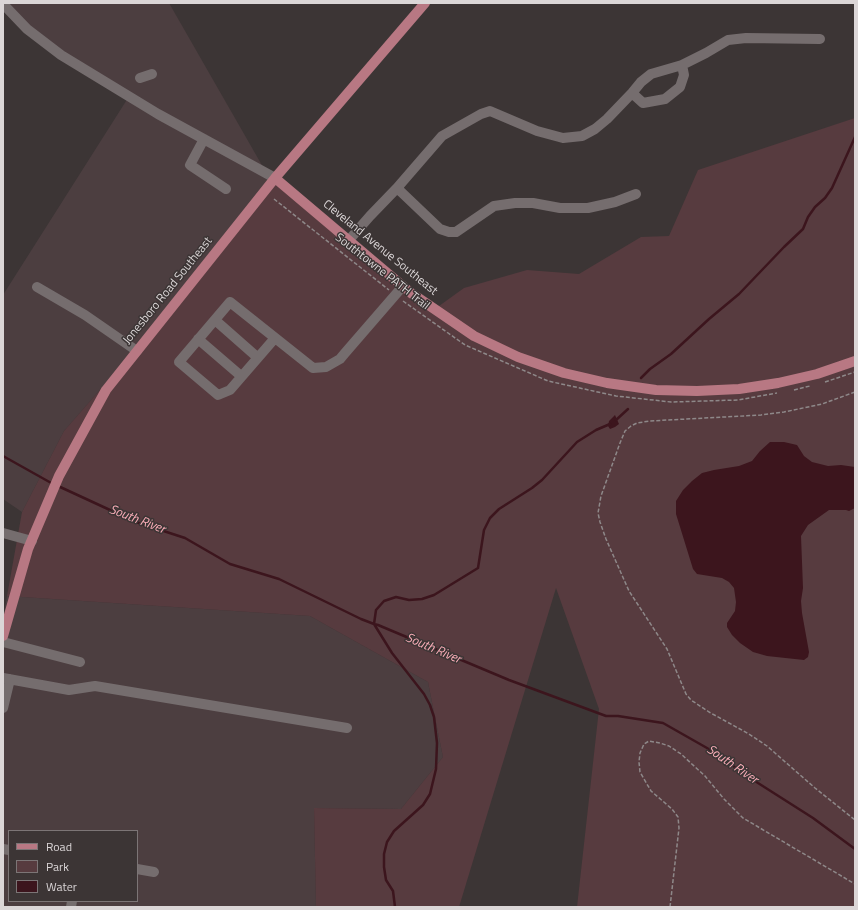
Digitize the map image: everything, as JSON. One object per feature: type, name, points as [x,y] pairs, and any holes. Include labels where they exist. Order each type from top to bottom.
[{"type":"main road","name":"Jonesboro Road Southeast","points":[[4,631],[32,541],[45,508],[59,476],[106,390],[275,178],[425,3]]},
{"type":"main road","name":"Cleveland Avenue Southeast","points":[[275,178],[411,293],[474,336],[518,357],[564,373],[607,384],[656,390],[697,391],[739,389],[778,383],[817,374],[855,361]]},
{"type":"street","name":"Cleveland Avenue Southeast","points":[[3,4],[27,29],[61,55],[158,114],[275,178]]},
{"type":"street","points":[[349,240],[442,136],[481,114],[490,111],[537,131],[563,138],[582,136],[595,129],[607,119],[641,82],[651,74],[682,65],[706,54],[728,40],[746,38],[820,39]]},
{"type":"street","points":[[632,93],[643,103],[665,99],[680,87],[684,75],[682,65]]},
{"type":"street","points":[[140,78],[152,74]]},
{"type":"street","points":[[204,139],[190,165],[226,189]]},
{"type":"street","points":[[397,188],[440,229],[448,232],[456,232],[494,206],[515,203],[533,203],[560,208],[588,208],[615,202],[636,194]]},
{"type":"street","points":[[275,338],[230,390],[218,395],[179,362],[230,302],[313,368],[326,367],[340,359],[403,286]]},
{"type":"street","points":[[37,287],[85,315],[137,351]]},
{"type":"street","points":[[214,320],[257,357]]},
{"type":"street","points":[[198,339],[241,376]]},
{"type":"street","points":[[3,533],[32,541]]},
{"type":"street","points":[[3,642],[80,662]]},
{"type":"street","points":[[3,708],[7,678],[69,690],[95,686],[347,728]]},
{"type":"street","points":[[138,869],[154,872]]},
{"type":"path","name":"Southtowne PATH Trail","points":[[274,199],[395,295],[465,345],[548,381],[616,396],[671,402],[738,400],[779,393]]},
{"type":"path","points":[[824,382],[855,372]]},
{"type":"path","points":[[792,390],[811,386]]},
{"type":"path","points":[[855,392],[822,404],[784,412],[761,415],[637,423],[625,431],[600,496],[598,513],[606,540],[629,591],[667,649],[686,694],[691,700],[767,746],[815,788],[855,820]]},
{"type":"path","points":[[670,907],[679,828],[678,817],[672,809],[651,791],[640,772],[640,753],[644,744],[649,741],[660,742],[681,754],[705,776],[724,799],[743,818],[855,884]]},
{"type":"shaded area","points":[[4,3],[169,3],[271,181],[175,304],[64,431],[22,512],[3,499],[3,295],[128,98],[29,36]]},
{"type":"shaded area","points":[[7,596],[310,616],[428,682],[443,757],[401,809],[314,808],[316,907],[3,907],[3,621]]},
{"type":"green space","points":[[855,118],[855,907],[577,907],[599,709],[556,588],[459,907],[316,907],[314,808],[401,809],[443,757],[428,682],[310,616],[7,596],[22,512],[64,431],[175,304],[272,180],[405,291],[439,306],[464,288],[527,270],[579,274],[641,237],[669,236],[698,170]]},
{"type":"water","points":[[615,415],[619,424],[610,429],[608,426],[609,421]]},
{"type":"water","points":[[770,442],[784,442],[797,445],[804,456],[812,462],[828,466],[841,465],[855,467],[855,508],[849,511],[829,510],[808,525],[801,536],[803,588],[801,601],[809,652],[808,657],[804,660],[767,656],[753,652],[732,635],[727,627],[727,623],[735,611],[736,602],[734,588],[729,582],[722,578],[697,574],[693,569],[676,514],[676,501],[683,490],[702,473],[739,466],[752,461]]},
{"type":"waterway","points":[[641,378],[650,369],[671,354],[739,294],[803,229],[808,217],[815,207],[825,198],[832,188],[855,137]]},
{"type":"waterway","points":[[616,420],[628,409]]},
{"type":"waterway","points":[[395,907],[393,891],[386,880],[384,867],[384,854],[387,842],[394,831],[423,805],[430,794],[436,769],[437,743],[434,717],[430,705],[424,694],[392,653],[374,624],[376,610],[384,601],[396,597],[409,600],[422,599],[434,595],[478,568],[484,530],[490,518],[499,509],[542,480],[577,442],[596,430],[610,424]]},
{"type":"waterway","name":"South River","points":[[3,456],[53,484]]},
{"type":"waterway","name":"South River","points":[[58,486],[136,522],[185,538],[230,564],[279,579],[361,619],[509,680],[606,716],[618,716],[663,723],[707,748],[813,818],[855,849]]}]
